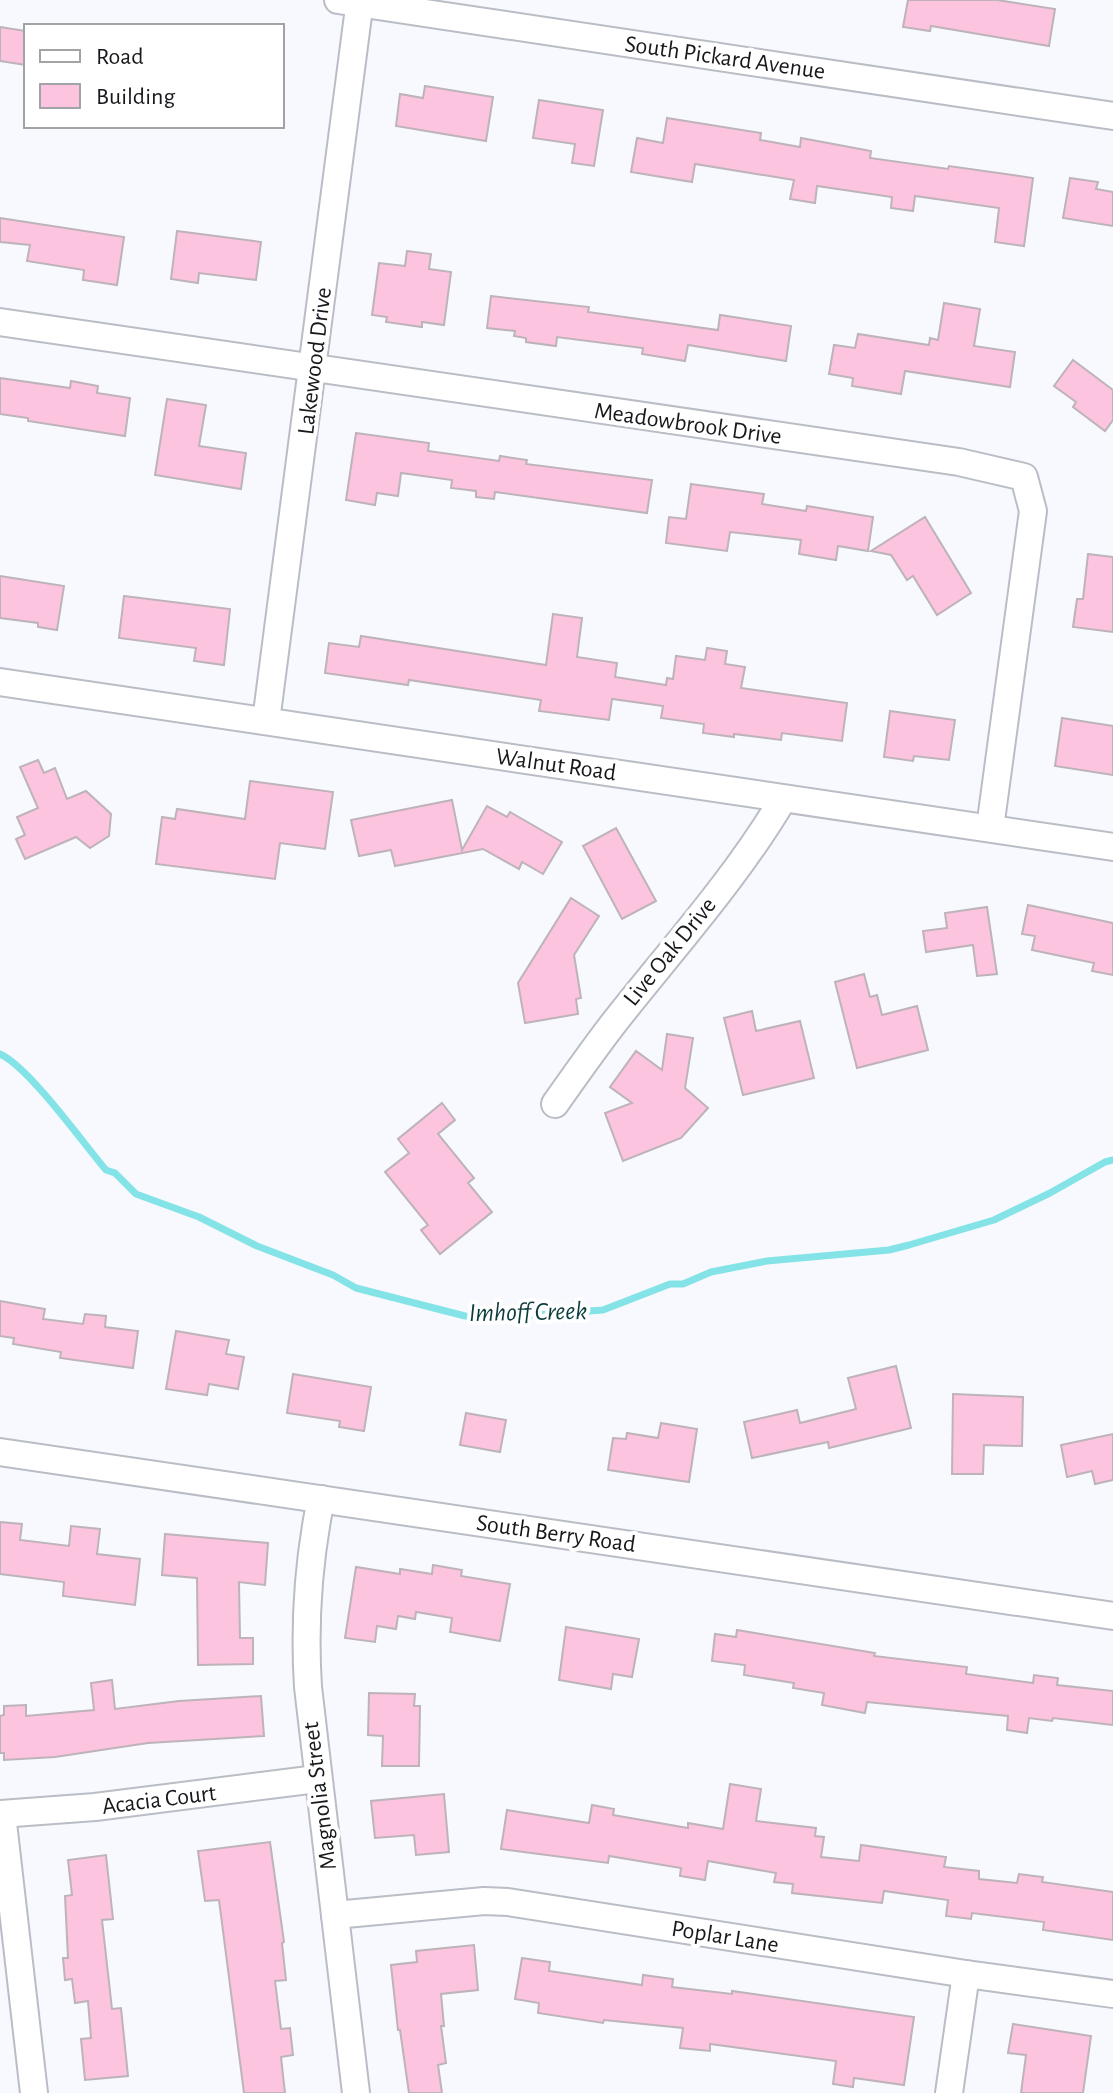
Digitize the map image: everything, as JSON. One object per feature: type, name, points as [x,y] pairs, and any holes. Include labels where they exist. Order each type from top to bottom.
[{"type":"street","name":"South Pickard Avenue","points":[[353,1],[1113,116]]},
{"type":"street","name":"Lakewood Drive","points":[[266,721],[314,367],[353,1]]},
{"type":"street","name":"Meadowbrook Drive","points":[[0,322],[959,462],[1024,477],[1033,511],[990,828]]},
{"type":"street","name":"Walnut Road","points":[[0,682],[1113,847]]},
{"type":"street","name":"Live Oak Drive","points":[[555,1104],[612,1026],[713,899],[783,799]]},
{"type":"street","name":"South Berry Road","points":[[0,1452],[1113,1616]]},
{"type":"street","name":"Magnolia Street","points":[[321,1499],[313,1539],[305,1632],[317,1779],[356,2093]]},
{"type":"street","name":"Acacia Court","points":[[1,1814],[95,1807],[317,1779]]},
{"type":"street","points":[[1,1814],[34,2093]]},
{"type":"street","name":"Poplar Lane","points":[[335,1915],[469,1902],[508,1902],[1113,1994]]},
{"type":"street","points":[[949,2093],[966,1974]]},
{"type":"building","points":[[908,0],[997,0],[1055,9],[1049,46],[931,26],[930,31],[903,27]]},
{"type":"building","points":[[0,27],[24,31],[24,65],[0,61]]},
{"type":"building","points":[[425,86],[493,97],[486,141],[396,126],[400,94],[423,98]]},
{"type":"building","points":[[539,100],[603,110],[594,166],[572,163],[575,144],[533,138]]},
{"type":"building","points":[[667,118],[761,133],[760,140],[800,147],[801,138],[871,151],[870,158],[1033,178],[1024,246],[995,242],[999,208],[915,196],[913,211],[891,208],[892,197],[817,186],[815,203],[790,199],[794,180],[695,164],[692,182],[631,172],[637,138],[663,143]]},
{"type":"building","points":[[1070,178],[1098,182],[1096,189],[1113,192],[1113,226],[1063,218]]},
{"type":"building","points":[[0,218],[124,237],[117,285],[83,280],[84,270],[27,261],[30,245],[0,242]]},
{"type":"building","points":[[177,231],[261,242],[256,280],[199,273],[198,283],[171,279]]},
{"type":"building","points":[[407,251],[431,254],[429,269],[451,272],[444,325],[422,322],[422,327],[386,322],[387,317],[372,315],[379,263],[405,266]]},
{"type":"building","points":[[491,296],[589,307],[588,312],[718,330],[720,315],[791,326],[786,361],[688,345],[685,361],[642,354],[643,348],[557,337],[556,346],[526,342],[526,338],[514,336],[515,331],[487,328]]},
{"type":"building","points":[[944,303],[980,309],[974,346],[1015,352],[1010,387],[905,371],[901,394],[852,386],[853,378],[829,374],[834,345],[855,348],[858,334],[929,345],[930,338],[938,340]]},
{"type":"building","points":[[1073,360],[1113,390],[1113,420],[1105,431],[1073,407],[1076,402],[1054,386]]},
{"type":"building","points":[[0,378],[70,388],[71,381],[98,386],[97,393],[130,398],[125,436],[0,414]]},
{"type":"building","points":[[167,399],[206,405],[199,446],[246,453],[241,489],[155,475]]},
{"type":"building","points":[[356,433],[429,443],[428,451],[499,461],[500,456],[527,460],[526,464],[652,480],[647,513],[495,492],[494,499],[476,497],[476,491],[451,488],[452,480],[401,473],[398,496],[377,493],[375,505],[346,500]]},
{"type":"building","points":[[691,484],[764,494],[762,504],[806,511],[807,506],[873,517],[868,551],[838,546],[836,560],[799,554],[801,540],[730,532],[727,551],[666,543],[669,517],[686,519]]},
{"type":"building","points":[[925,517],[971,593],[937,615],[913,576],[907,580],[891,555],[871,551]]},
{"type":"building","points":[[1088,554],[1113,557],[1113,632],[1073,627],[1077,599],[1083,599]]},
{"type":"building","points":[[0,576],[64,586],[57,630],[38,627],[38,623],[0,618]]},
{"type":"building","points":[[124,596],[230,609],[224,665],[194,661],[196,648],[119,638]]},
{"type":"building","points":[[553,614],[582,618],[577,657],[617,663],[615,677],[666,685],[667,678],[673,679],[676,656],[705,660],[707,648],[727,651],[725,664],[745,667],[741,688],[847,703],[842,741],[782,733],[781,740],[703,733],[704,724],[661,718],[663,706],[612,699],[609,720],[539,711],[541,700],[409,680],[408,685],[325,673],[329,643],[359,647],[361,636],[546,665]]},
{"type":"building","points":[[890,711],[955,720],[949,760],[914,756],[913,761],[884,757]]},
{"type":"building","points":[[1062,718],[1113,726],[1113,775],[1055,766]]},
{"type":"building","points":[[38,760],[44,773],[55,768],[67,799],[86,791],[111,814],[109,836],[90,848],[76,837],[25,859],[16,839],[25,835],[17,817],[38,808],[20,767]]},
{"type":"building","points":[[250,781],[333,792],[325,849],[280,843],[275,879],[156,864],[162,817],[175,819],[177,809],[245,819]]},
{"type":"building","points":[[452,800],[462,850],[487,806],[507,817],[510,812],[562,842],[543,874],[522,862],[519,869],[483,849],[395,866],[391,850],[359,856],[351,820]]},
{"type":"building","points":[[616,828],[656,901],[622,919],[583,846]]},
{"type":"building","points":[[571,898],[599,916],[574,955],[581,998],[576,999],[578,1014],[525,1023],[518,983]]},
{"type":"building","points":[[1028,905],[1113,923],[1113,975],[1092,971],[1094,963],[1032,950],[1035,936],[1022,934]]},
{"type":"building","points":[[987,907],[997,974],[977,976],[973,945],[926,952],[923,931],[947,928],[945,913]]},
{"type":"building","points":[[864,974],[870,997],[877,995],[882,1015],[917,1006],[928,1050],[857,1068],[835,982]]},
{"type":"building","points":[[752,1011],[756,1031],[800,1021],[814,1078],[743,1095],[724,1018]]},
{"type":"building","points":[[667,1034],[693,1038],[685,1088],[708,1108],[681,1138],[623,1161],[605,1113],[632,1103],[610,1087],[636,1051],[662,1070]]},
{"type":"building","points":[[442,1103],[455,1120],[438,1134],[474,1178],[468,1183],[492,1212],[440,1254],[421,1230],[428,1225],[385,1172],[409,1153],[398,1139]]},
{"type":"building","points":[[0,1301],[45,1309],[43,1319],[83,1324],[85,1314],[106,1316],[105,1327],[138,1331],[133,1368],[60,1358],[61,1352],[13,1344],[14,1338],[0,1336]]},
{"type":"building","points":[[176,1331],[229,1340],[226,1354],[244,1357],[238,1389],[209,1384],[207,1395],[166,1389]]},
{"type":"building","points":[[896,1366],[911,1428],[829,1448],[828,1442],[752,1458],[744,1422],[797,1410],[800,1423],[856,1409],[848,1378]]},
{"type":"building","points":[[293,1374],[371,1387],[364,1431],[339,1427],[340,1421],[287,1413]]},
{"type":"building","points":[[953,1394],[1023,1397],[1022,1446],[984,1445],[983,1474],[952,1474]]},
{"type":"building","points":[[466,1413],[506,1420],[500,1452],[460,1445]]},
{"type":"building","points":[[661,1423],[697,1429],[689,1482],[608,1470],[613,1438],[626,1439],[627,1433],[658,1438]]},
{"type":"building","points":[[1113,1434],[1113,1480],[1095,1484],[1092,1471],[1067,1477],[1061,1445]]},
{"type":"building","points":[[0,1522],[22,1524],[20,1540],[69,1546],[71,1526],[100,1529],[97,1554],[140,1559],[135,1605],[63,1596],[64,1582],[0,1574]]},
{"type":"building","points":[[165,1534],[268,1543],[265,1585],[239,1582],[240,1638],[253,1638],[253,1664],[198,1665],[197,1578],[162,1575]]},
{"type":"building","points":[[433,1565],[462,1570],[461,1576],[510,1584],[500,1641],[450,1632],[452,1618],[416,1612],[415,1619],[398,1616],[396,1629],[377,1626],[375,1642],[345,1638],[356,1567],[400,1574],[400,1569],[432,1574]]},
{"type":"building","points":[[566,1627],[639,1639],[632,1677],[613,1674],[611,1689],[559,1680]]},
{"type":"building","points":[[737,1630],[875,1653],[874,1656],[967,1667],[966,1674],[1033,1683],[1034,1675],[1058,1678],[1057,1685],[1113,1691],[1113,1725],[1029,1718],[1027,1733],[1007,1730],[1008,1716],[867,1702],[865,1713],[822,1705],[824,1693],[793,1688],[794,1683],[744,1675],[745,1665],[712,1661],[715,1634],[736,1637]]},
{"type":"building","points":[[112,1680],[115,1709],[261,1696],[264,1736],[148,1743],[55,1757],[4,1760],[4,1753],[0,1753],[0,1716],[4,1715],[4,1706],[26,1705],[26,1716],[94,1710],[91,1683]]},
{"type":"building","points":[[369,1693],[415,1694],[414,1706],[420,1706],[419,1766],[382,1766],[383,1736],[368,1735]]},
{"type":"building","points":[[730,1784],[761,1789],[756,1821],[816,1828],[815,1836],[824,1837],[821,1857],[859,1861],[861,1845],[946,1857],[944,1867],[979,1871],[979,1879],[1017,1883],[1019,1874],[1043,1877],[1042,1882],[1113,1892],[1113,1940],[1043,1930],[1044,1922],[972,1913],[971,1919],[946,1916],[948,1900],[884,1891],[882,1903],[792,1893],[793,1884],[774,1882],[776,1873],[708,1861],[705,1880],[680,1876],[681,1868],[609,1856],[608,1863],[501,1849],[507,1810],[589,1823],[592,1805],[614,1809],[613,1815],[688,1828],[688,1823],[723,1829]]},
{"type":"building","points":[[444,1794],[449,1852],[416,1855],[414,1835],[375,1838],[371,1801]]},
{"type":"building","points":[[270,1842],[286,1980],[275,1981],[281,2029],[290,2028],[293,2055],[281,2057],[285,2093],[244,2093],[219,1900],[205,1901],[198,1851]]},
{"type":"building","points":[[106,1855],[113,1919],[102,1920],[112,2009],[121,2008],[128,2076],[85,2080],[81,2039],[91,2038],[88,2001],[75,2003],[72,1979],[65,1980],[63,1958],[68,1958],[65,1896],[72,1895],[68,1860]]},
{"type":"building","points":[[474,1945],[478,1990],[441,1994],[446,2063],[438,2065],[442,2093],[409,2093],[391,1965],[417,1962],[416,1951]]},
{"type":"building","points":[[522,1958],[550,1962],[549,1971],[642,1985],[643,1975],[673,1979],[672,1987],[732,1994],[732,1991],[914,2017],[904,2085],[854,2078],[853,2087],[833,2084],[836,2061],[710,2044],[710,2051],[680,2048],[683,2028],[604,2020],[603,2023],[538,2013],[539,2003],[515,1999]]},
{"type":"building","points":[[1013,2024],[1091,2036],[1083,2093],[1021,2093],[1026,2055],[1008,2053]]},
{"type":"waterway","name":"Imhoff Creek","points":[[0,1054],[40,1089],[106,1170],[115,1173],[136,1194],[199,1217],[257,1246],[333,1275],[356,1288],[465,1316],[509,1317],[603,1310],[711,1272],[767,1261],[889,1250],[994,1220],[1113,1160]]}]
